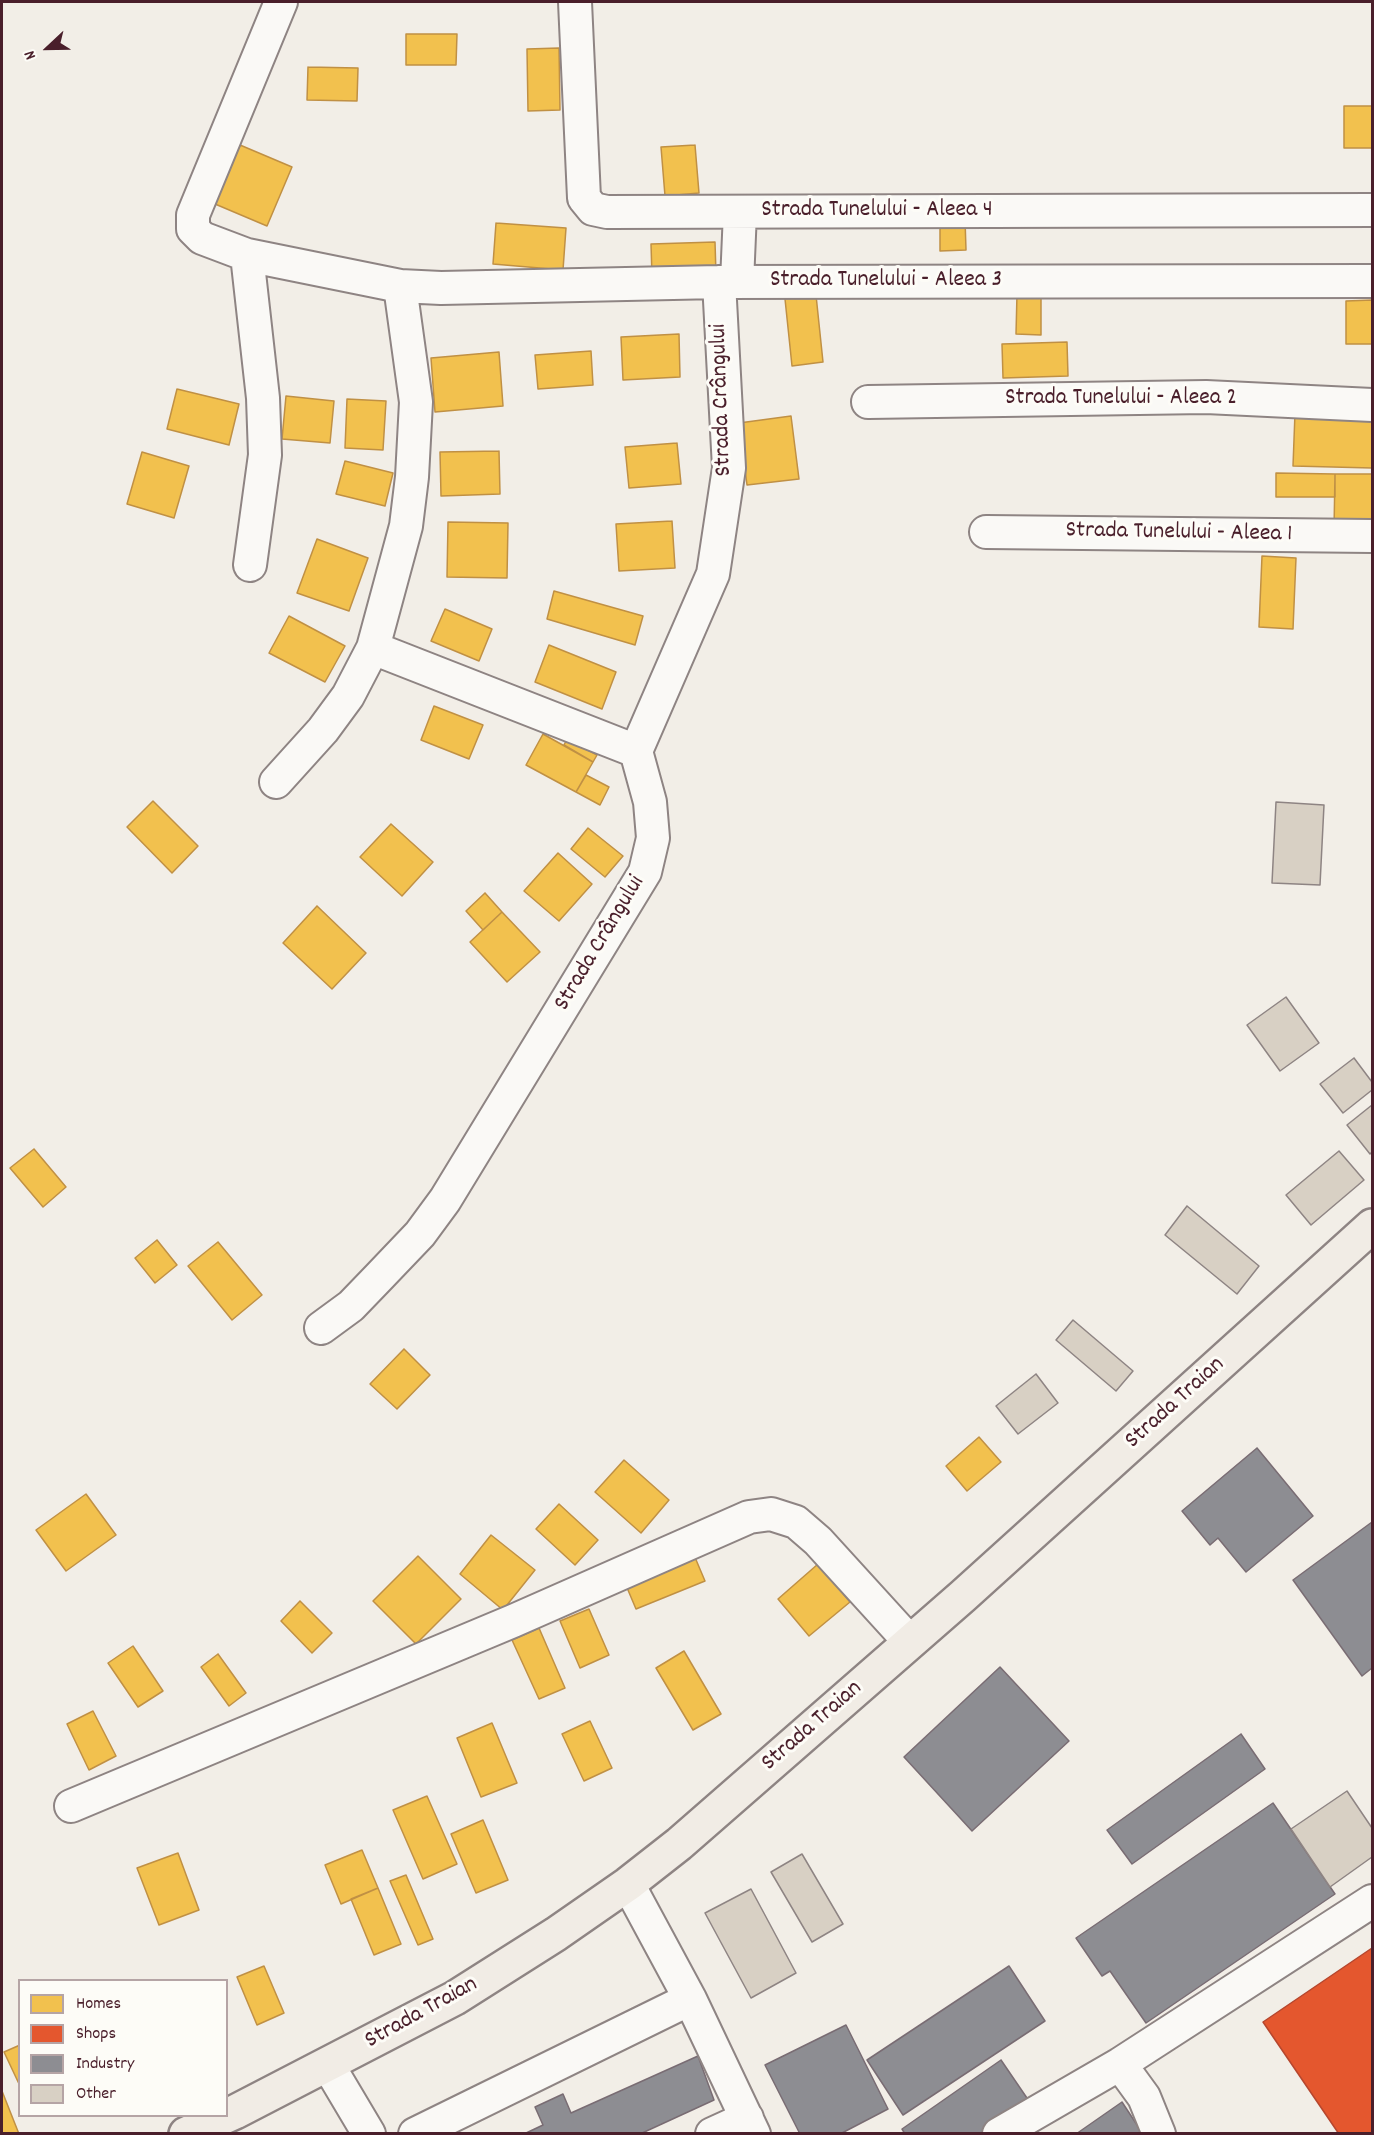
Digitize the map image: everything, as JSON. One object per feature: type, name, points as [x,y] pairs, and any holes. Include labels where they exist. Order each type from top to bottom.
[{"type":"main road","name":"Strada Traian","points":[[228,2115],[455,1998],[556,1934],[628,1884],[679,1844],[910,1642],[1372,1226]]},
{"type":"main road","name":"Strada Traian","points":[[186,2133],[223,2117]]},
{"type":"street","name":"Strada Tunelului - Aleea 3","points":[[281,2],[193,215],[193,228],[202,238],[248,255],[400,286],[441,288],[728,282],[1372,281]]},
{"type":"street","name":"Strada Tunelului - Aleea 4","points":[[575,2],[584,198],[593,209],[608,212],[1372,210]]},
{"type":"street","name":"Strada Crângului","points":[[321,1328],[351,1306],[420,1234],[445,1200],[645,872],[653,838],[650,802],[636,751],[713,574],[729,468],[728,282],[740,212]]},
{"type":"street","points":[[248,255],[263,398],[265,455],[250,565]]},
{"type":"street","points":[[276,782],[323,730],[348,696],[373,648],[406,526],[412,477],[416,402],[400,286]]},
{"type":"street","name":"Strada Tunelului - Aleea 2","points":[[868,402],[1206,398],[1372,405]]},
{"type":"street","name":"Strada Tunelului - Aleea 1","points":[[986,532],[1372,536]]},
{"type":"street","points":[[373,648],[636,751]]},
{"type":"street","points":[[70,1806],[513,1621],[748,1517],[771,1514],[796,1522],[818,1540],[910,1642]]},
{"type":"street","points":[[628,1884],[690,2000],[751,2126],[712,2133]]},
{"type":"street","points":[[999,2133],[1120,2064],[1372,1901]]},
{"type":"street","points":[[415,2133],[690,2000]]},
{"type":"street","points":[[1120,2064],[1144,2097],[1159,2133]]},
{"type":"street","points":[[328,2065],[369,2133]]},
{"type":"building: Homes","points":[[406,34],[457,34],[456,65],[406,65]]},
{"type":"building: Homes","points":[[559,48],[560,110],[528,111],[527,49]]},
{"type":"building: Homes","points":[[308,67],[358,68],[357,101],[307,100]]},
{"type":"building: Homes","points":[[1344,106],[1372,106],[1372,148],[1344,148]]},
{"type":"building: Homes","points":[[240,145],[292,167],[267,226],[215,204]]},
{"type":"building: Homes","points":[[695,145],[699,193],[665,196],[661,147]]},
{"type":"building: Homes","points":[[940,219],[965,219],[966,250],[940,251]]},
{"type":"building: Homes","points":[[496,223],[566,228],[563,270],[493,264]]},
{"type":"building: Homes","points":[[715,242],[716,274],[652,276],[651,244]]},
{"type":"building: Homes","points":[[1017,294],[1041,295],[1041,335],[1016,334]]},
{"type":"building: Homes","points":[[816,295],[823,362],[792,366],[785,299]]},
{"type":"building: Homes","points":[[1372,300],[1372,344],[1346,344],[1346,301]]},
{"type":"building: Homes","points":[[679,334],[680,377],[623,380],[621,337]]},
{"type":"building: Homes","points":[[1067,342],[1068,376],[1003,378],[1002,344]]},
{"type":"building: Homes","points":[[591,351],[593,385],[538,389],[535,355]]},
{"type":"building: Homes","points":[[499,352],[503,406],[435,412],[431,358]]},
{"type":"building: Homes","points":[[177,389],[239,404],[229,445],[167,429]]},
{"type":"building: Homes","points":[[286,396],[334,401],[330,443],[282,439]]},
{"type":"building: Homes","points":[[347,399],[386,401],[383,450],[345,448]]},
{"type":"building: Homes","points":[[1295,413],[1372,415],[1372,468],[1293,466]]},
{"type":"building: Homes","points":[[791,416],[799,479],[747,485],[739,423]]},
{"type":"building: Homes","points":[[677,443],[681,484],[629,488],[625,447]]},
{"type":"building: Homes","points":[[499,451],[500,494],[441,496],[440,452]]},
{"type":"building: Homes","points":[[142,452],[189,466],[174,518],[127,504]]},
{"type":"building: Homes","points":[[345,461],[393,473],[385,506],[336,494]]},
{"type":"building: Homes","points":[[1276,473],[1335,474],[1335,497],[1276,497]]},
{"type":"building: Homes","points":[[1335,474],[1372,474],[1372,529],[1334,529]]},
{"type":"building: Homes","points":[[672,521],[675,568],[619,571],[616,524]]},
{"type":"building: Homes","points":[[448,522],[508,523],[507,578],[447,577]]},
{"type":"building: Homes","points":[[317,539],[368,558],[349,611],[297,593]]},
{"type":"building: Homes","points":[[1262,556],[1296,558],[1293,629],[1259,627]]},
{"type":"building: Homes","points":[[554,591],[643,616],[635,645],[547,619]]},
{"type":"building: Homes","points":[[445,609],[492,629],[479,661],[431,641]]},
{"type":"building: Homes","points":[[289,616],[345,646],[325,682],[269,653]]},
{"type":"building: Homes","points":[[549,645],[616,672],[602,709],[535,682]]},
{"type":"building: Homes","points":[[434,706],[483,725],[469,759],[421,740]]},
{"type":"building: Homes","points":[[543,734],[593,762],[576,792],[526,765]]},
{"type":"building: Homes","points":[[567,739],[597,755],[593,762],[564,745]]},
{"type":"building: Homes","points":[[586,775],[609,787],[600,805],[576,792]]},
{"type":"building: Homes","points":[[153,801],[198,846],[172,873],[127,827]]},
{"type":"building: Homes","points":[[391,824],[433,862],[402,896],[360,857]]},
{"type":"building: Homes","points":[[588,828],[623,856],[605,877],[571,849]]},
{"type":"building: Homes","points":[[558,853],[592,884],[559,921],[524,891]]},
{"type":"building: Homes","points":[[485,893],[502,912],[483,930],[466,911]]},
{"type":"building: Homes","points":[[317,906],[366,953],[332,989],[283,943]]},
{"type":"building: Homes","points":[[502,912],[540,952],[507,982],[470,942]]},
{"type":"building: Homes","points":[[34,1149],[66,1187],[43,1207],[10,1168]]},
{"type":"building: Homes","points":[[157,1240],[177,1265],[155,1283],[135,1258]]},
{"type":"building: Homes","points":[[218,1242],[262,1295],[232,1320],[188,1266]]},
{"type":"building: Homes","points":[[404,1349],[430,1375],[397,1409],[370,1384]]},
{"type":"building: Homes","points":[[979,1437],[1001,1462],[967,1491],[946,1466]]},
{"type":"building: Homes","points":[[624,1460],[669,1500],[641,1533],[595,1492]]},
{"type":"building: Homes","points":[[86,1494],[116,1535],[66,1571],[36,1530]]},
{"type":"building: Homes","points":[[559,1504],[598,1540],[575,1565],[536,1529]]},
{"type":"building: Homes","points":[[491,1535],[535,1570],[503,1610],[460,1574]]},
{"type":"building: Homes","points":[[694,1555],[705,1581],[636,1609],[625,1583]]},
{"type":"building: Homes","points":[[418,1556],[461,1599],[416,1644],[373,1601]]},
{"type":"building: Homes","points":[[818,1564],[850,1602],[809,1636],[778,1599]]},
{"type":"building: Homes","points":[[300,1601],[332,1633],[312,1653],[281,1621]]},
{"type":"building: Homes","points":[[589,1609],[609,1655],[580,1668],[560,1621]]},
{"type":"building: Homes","points":[[539,1628],[565,1688],[539,1699],[512,1640]]},
{"type":"building: Homes","points":[[133,1646],[163,1691],[138,1707],[108,1663]]},
{"type":"building: Homes","points":[[684,1651],[721,1714],[693,1730],[656,1668]]},
{"type":"building: Homes","points":[[218,1654],[246,1693],[229,1706],[201,1667]]},
{"type":"building: Homes","points":[[93,1711],[116,1756],[89,1770],[67,1724]]},
{"type":"building: Homes","points":[[590,1721],[612,1768],[584,1781],[562,1734]]},
{"type":"building: Homes","points":[[492,1723],[517,1783],[481,1797],[457,1738]]},
{"type":"building: Homes","points":[[427,1796],[457,1864],[423,1879],[393,1810]]},
{"type":"building: Homes","points":[[483,1820],[508,1880],[476,1893],[451,1834]]},
{"type":"building: Homes","points":[[362,1850],[378,1888],[341,1904],[325,1865]]},
{"type":"building: Homes","points":[[178,1853],[199,1910],[159,1925],[137,1868]]},
{"type":"building: Homes","points":[[406,1875],[433,1939],[418,1945],[390,1881]]},
{"type":"building: Homes","points":[[378,1888],[401,1944],[374,1955],[351,1899]]},
{"type":"building: Homes","points":[[264,1966],[284,2013],[257,2025],[237,1977]]},
{"type":"building: Homes","points":[[18,2046],[18,2082],[4,2052]]},
{"type":"building: Homes","points":[[2,2091],[19,2134],[2,2134]]},
{"type":"building: Shops","points":[[1372,1948],[1372,2134],[1339,2134],[1263,2022]]},
{"type":"building: Industry","points":[[1257,1448],[1313,1516],[1246,1572],[1218,1538],[1210,1545],[1182,1511]]},
{"type":"building: Industry","points":[[1372,1522],[1372,1668],[1362,1676],[1293,1580]]},
{"type":"building: Industry","points":[[1000,1667],[1069,1741],[972,1831],[904,1757]]},
{"type":"building: Industry","points":[[1241,1734],[1265,1769],[1132,1864],[1107,1830]]},
{"type":"building: Industry","points":[[1273,1803],[1335,1894],[1146,2023],[1110,1971],[1102,1976],[1076,1938]]},
{"type":"building: Industry","points":[[1009,1966],[1045,2021],[903,2115],[867,2060]]},
{"type":"building: Industry","points":[[846,2025],[888,2109],[840,2134],[800,2134],[765,2065]]},
{"type":"building: Industry","points":[[698,2056],[714,2100],[640,2134],[524,2134],[543,2125],[535,2107],[563,2094],[571,2113]]},
{"type":"building: Industry","points":[[1001,2060],[1029,2101],[983,2134],[905,2134],[902,2129]]},
{"type":"building: Industry","points":[[1122,2102],[1143,2134],[1076,2134]]},
{"type":"building: Other","points":[[1276,802],[1324,805],[1320,885],[1272,883]]},
{"type":"building: Other","points":[[1286,997],[1319,1043],[1280,1071],[1247,1025]]},
{"type":"building: Other","points":[[1354,1058],[1372,1082],[1372,1090],[1343,1113],[1320,1084]]},
{"type":"building: Other","points":[[1372,1105],[1372,1152],[1370,1154],[1347,1125]]},
{"type":"building: Other","points":[[1339,1151],[1364,1180],[1311,1225],[1286,1195]]},
{"type":"building: Other","points":[[1187,1206],[1259,1266],[1237,1294],[1165,1235]]},
{"type":"building: Other","points":[[1073,1320],[1133,1371],[1116,1391],[1056,1340]]},
{"type":"building: Other","points":[[1036,1374],[1058,1403],[1018,1434],[996,1406]]},
{"type":"building: Other","points":[[1347,1791],[1372,1828],[1372,1857],[1330,1887],[1291,1829]]},
{"type":"building: Other","points":[[802,1854],[843,1924],[812,1942],[771,1872]]},
{"type":"building: Other","points":[[751,1889],[796,1973],[751,1998],[705,1913]]}]
